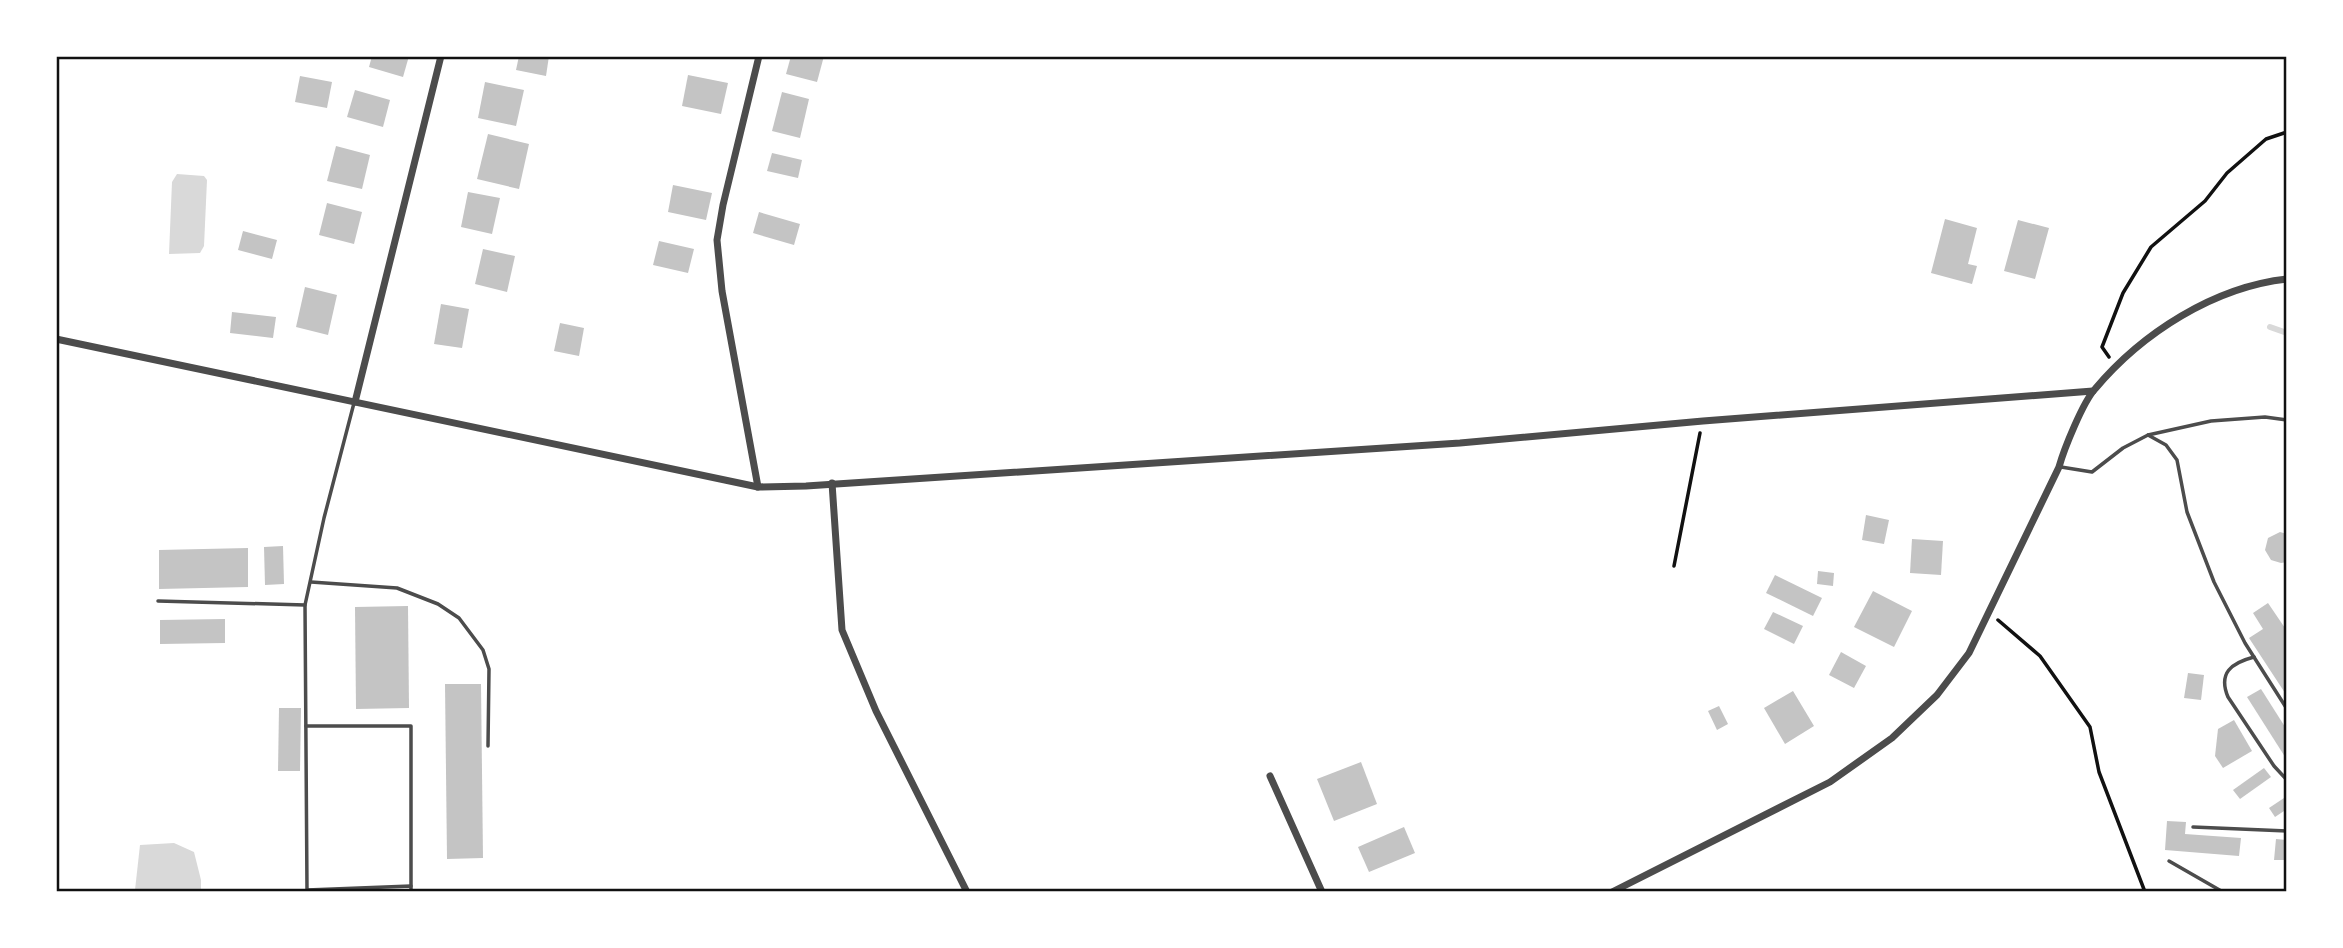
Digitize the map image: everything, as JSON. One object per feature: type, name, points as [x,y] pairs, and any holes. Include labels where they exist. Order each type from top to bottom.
[{"type":"street","points":[[355,402],[441,56]]},
{"type":"street","points":[[758,487],[722,291],[717,240],[723,205],[760,56]]},
{"type":"street","points":[[1612,892],[1830,782],[1892,738],[1945,685],[1969,653],[2093,391],[2137,346],[2203,304],[2260,282],[2287,279]]},
{"type":"street","points":[[56,339],[758,487],[1460,443],[2093,391]]},
{"type":"street","points":[[832,483],[842,631],[876,711],[967,892]]},
{"type":"street","points":[[1270,776],[1322,892]]},
{"type":"lane","points":[[355,402],[324,518],[305,605],[307,890],[411,886]]},
{"type":"lane","points":[[2059,467],[2092,472],[2123,448],[2148,435],[2211,421],[2265,417],[2287,421]]},
{"type":"lane","points":[[2148,435],[2166,445],[2177,460],[2187,512],[2214,582],[2254,657],[2287,709]]},
{"type":"lane","points":[[312,582],[397,588],[438,604],[459,618],[483,650],[489,669],[488,746]]},
{"type":"lane","points":[[158,601],[305,605]]},
{"type":"lane","points":[[2254,657],[2231,666],[2226,674],[2224,687],[2228,698],[2274,766],[2287,780]]},
{"type":"lane","points":[[306,726],[411,726],[411,892]]},
{"type":"lane","points":[[2193,827],[2287,831]]},
{"type":"lane","points":[[2169,861],[2223,892]]},
{"type":"path","points":[[2116,368],[2102,346],[2123,293],[2151,247],[2205,201],[2227,173],[2266,139],[2287,132]]},
{"type":"path","points":[[1674,566],[1703,421]]},
{"type":"path","points":[[1989,613],[2040,656],[2090,727],[2099,772],[2145,892]]},
{"type":"shaded area","points":[[177,174],[204,176],[207,180],[204,246],[200,253],[169,254],[172,182]]},
{"type":"shaded area","points":[[174,843],[194,852],[201,892],[135,890],[140,845]]},
{"type":"building","points":[[372,56],[409,56],[403,77],[369,67]]},
{"type":"building","points":[[519,56],[549,56],[546,76],[516,70]]},
{"type":"building","points":[[791,56],[824,56],[817,82],[786,74]]},
{"type":"building","points":[[688,75],[728,83],[721,114],[682,106]]},
{"type":"building","points":[[300,76],[332,82],[327,108],[295,102]]},
{"type":"building","points":[[485,82],[524,90],[516,126],[478,118]]},
{"type":"building","points":[[355,90],[390,100],[383,127],[347,117]]},
{"type":"building","points":[[782,92],[809,99],[800,138],[772,131]]},
{"type":"building","points":[[488,134],[529,144],[519,189],[477,179]]},
{"type":"building","points":[[336,146],[370,155],[362,189],[327,181]]},
{"type":"building","points":[[772,153],[802,160],[798,178],[767,171]]},
{"type":"building","points":[[673,185],[712,193],[706,220],[668,212]]},
{"type":"building","points":[[468,192],[500,198],[492,234],[461,227]]},
{"type":"building","points":[[327,203],[362,212],[354,244],[319,235]]},
{"type":"building","points":[[759,212],[800,224],[794,245],[753,233]]},
{"type":"building","points":[[1945,219],[1977,228],[1968,264],[1977,266],[1972,284],[1931,273]]},
{"type":"building","points":[[2018,220],[2049,228],[2035,279],[2004,271]]},
{"type":"building","points":[[243,231],[277,240],[272,259],[238,250]]},
{"type":"building","points":[[659,241],[694,249],[688,273],[653,265]]},
{"type":"building","points":[[483,249],[515,256],[507,292],[475,284]]},
{"type":"building","points":[[305,287],[337,295],[328,335],[296,327]]},
{"type":"building","points":[[441,304],[469,309],[462,348],[434,344]]},
{"type":"building","points":[[232,312],[276,317],[273,338],[230,333]]},
{"type":"building","points":[[560,323],[584,328],[579,356],[554,351]]},
{"type":"building","points":[[1866,515],[1889,520],[1884,544],[1862,540]]},
{"type":"building","points":[[2280,532],[2287,534],[2287,562],[2281,563],[2271,560],[2265,550],[2268,538]]},
{"type":"building","points":[[1912,539],[1943,541],[1941,575],[1910,573]]},
{"type":"building","points":[[283,546],[284,584],[265,585],[264,547]]},
{"type":"building","points":[[248,548],[248,587],[159,589],[159,550]]},
{"type":"building","points":[[1818,571],[1834,573],[1833,586],[1817,584]]},
{"type":"building","points":[[1775,575],[1822,598],[1813,616],[1766,593]]},
{"type":"building","points":[[1873,591],[1912,611],[1894,647],[1854,627]]},
{"type":"building","points":[[2268,603],[2287,631],[2287,696],[2249,638],[2263,629],[2253,613]]},
{"type":"building","points":[[408,606],[409,708],[356,709],[355,607]]},
{"type":"building","points":[[1773,612],[1803,626],[1794,644],[1764,629]]},
{"type":"building","points":[[225,619],[225,643],[160,644],[160,620]]},
{"type":"building","points":[[1841,652],[1866,666],[1854,688],[1829,675]]},
{"type":"building","points":[[2188,673],[2204,675],[2201,700],[2184,698]]},
{"type":"building","points":[[445,684],[481,684],[483,858],[447,859]]},
{"type":"building","points":[[2261,689],[2287,730],[2287,760],[2247,697]]},
{"type":"building","points":[[1793,691],[1814,726],[1785,744],[1764,708]]},
{"type":"building","points":[[1719,706],[1728,724],[1717,730],[1708,711]]},
{"type":"building","points":[[279,708],[301,708],[300,771],[278,771]]},
{"type":"building","points":[[2234,720],[2252,751],[2223,768],[2215,756],[2218,729]]},
{"type":"building","points":[[1361,762],[1377,804],[1334,821],[1317,779]]},
{"type":"building","points":[[2264,768],[2271,777],[2240,799],[2233,790]]},
{"type":"building","points":[[2284,798],[2287,809],[2275,817],[2269,808]]},
{"type":"building","points":[[2167,821],[2186,822],[2185,834],[2241,838],[2239,856],[2165,850]]},
{"type":"building","points":[[1404,827],[1415,853],[1369,872],[1358,847]]},
{"type":"building","points":[[2276,839],[2287,840],[2287,860],[2274,860]]},
{"type":"waterway","points":[[2270,327],[2287,333]]}]
